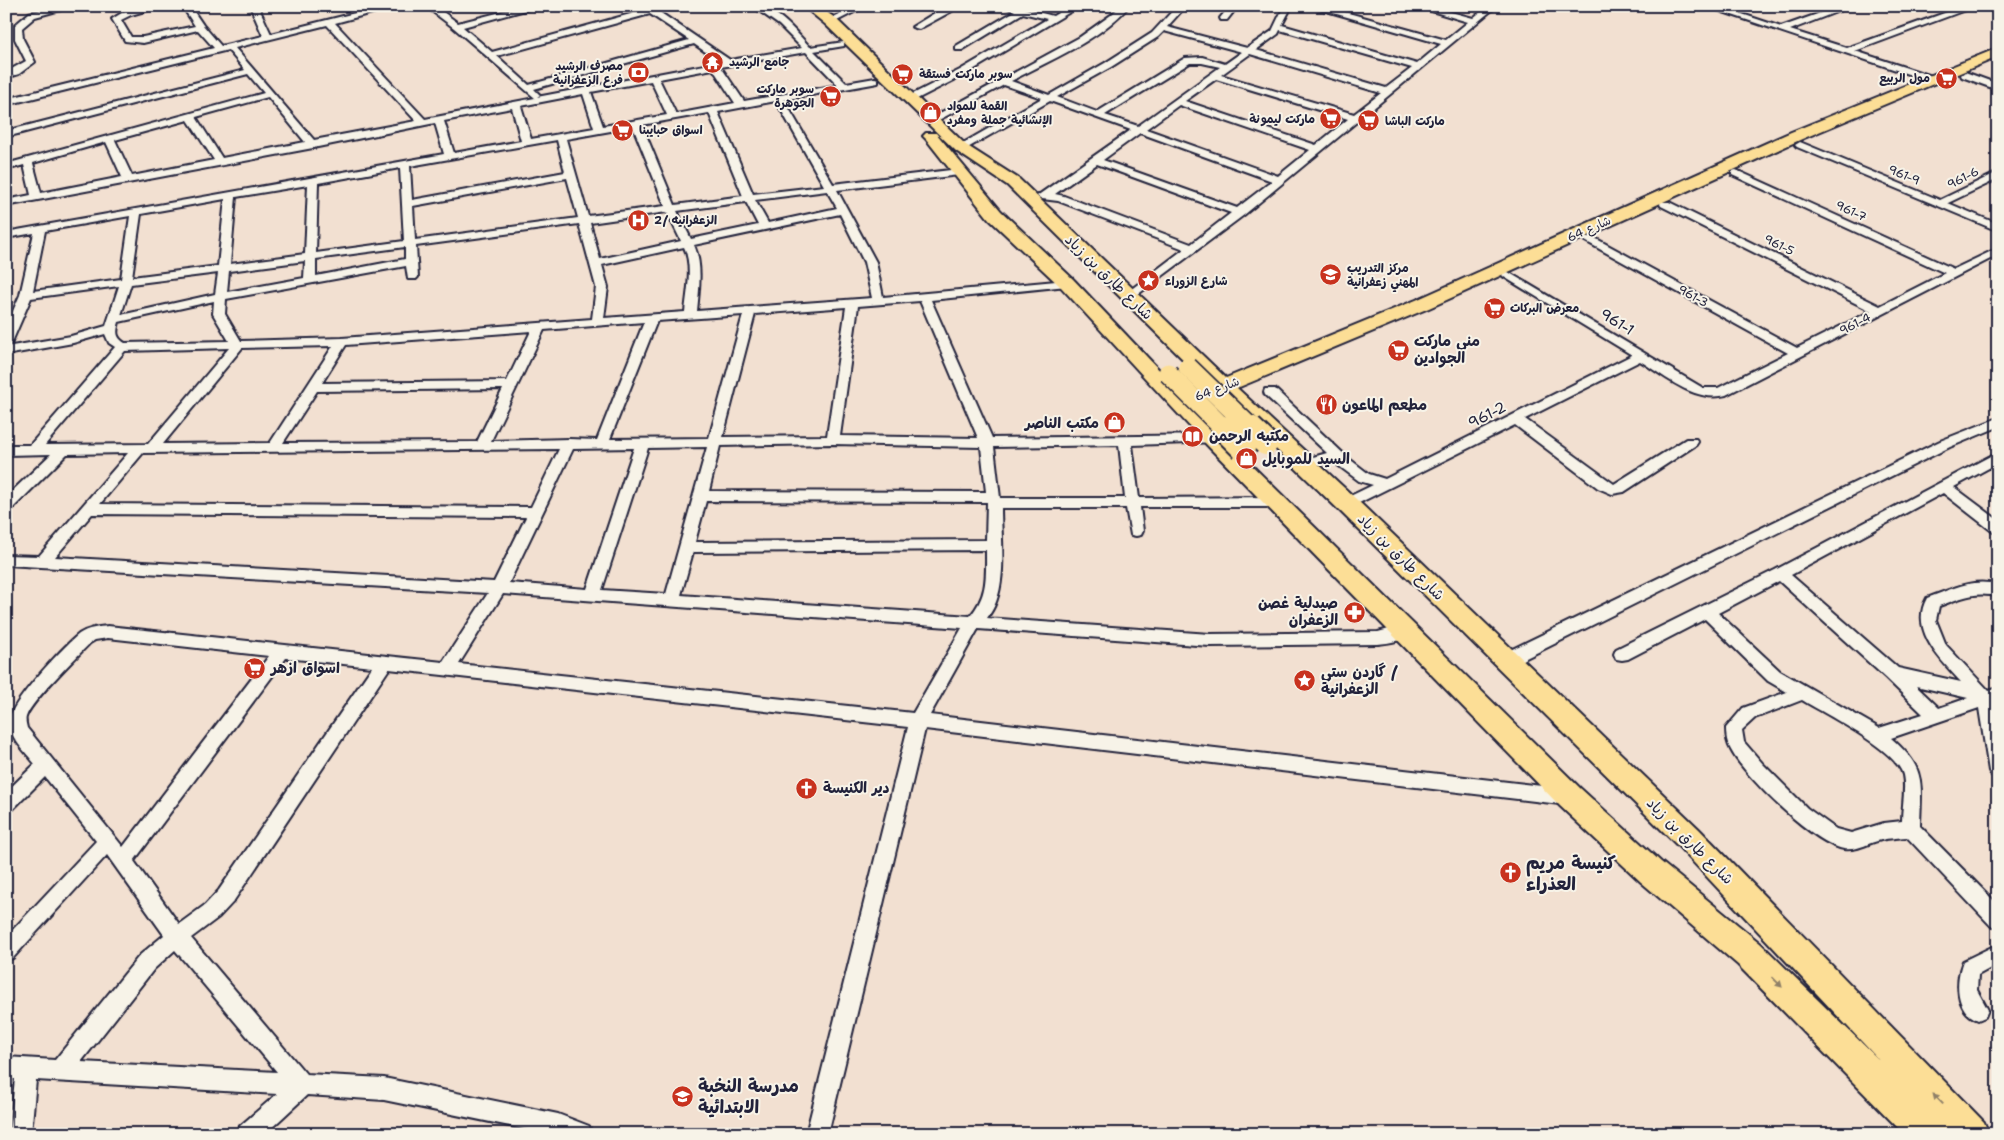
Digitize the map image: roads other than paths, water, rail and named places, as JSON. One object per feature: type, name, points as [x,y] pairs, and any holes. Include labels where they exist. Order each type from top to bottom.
[{"type":"main road","points":[[795,6],[841,44],[875,81],[1168,373],[1255,445],[1816,973]]},
{"type":"main road","name":"شارع طارق بن زياد","points":[[809,6],[830,21],[961,148],[996,169],[1013,182],[1129,296],[1347,504],[1689,838],[1972,1134]]},
{"type":"main road","name":"شارع 64","points":[[1228,390],[1275,367],[1596,226],[1769,147],[1998,52]]},
{"type":"main road","name":"شارع 64","points":[[1184,407],[1228,390],[1292,371],[1736,173],[1998,61]]},
{"type":"main road","points":[[935,140],[995,215],[1067,283],[1213,439],[1278,502],[1404,631],[1570,797],[1652,872],[1749,954]]},
{"type":"main road","points":[[961,148],[1188,367],[1255,445],[1749,954],[1929,1134]]},
{"type":"street","points":[[6,75],[16,72],[31,62],[16,40],[18,27],[32,15],[71,6]]},
{"type":"street","points":[[158,6],[128,13],[116,19],[128,39],[144,40],[200,27]]},
{"type":"street","points":[[186,6],[200,27],[250,71],[313,145]]},
{"type":"street","points":[[254,6],[268,38]]},
{"type":"street","points":[[359,6],[368,13]]},
{"type":"street","points":[[6,102],[394,6]]},
{"type":"street","points":[[429,6],[458,26],[540,99]]},
{"type":"street","points":[[458,26],[536,6]]},
{"type":"street","points":[[756,6],[782,23],[845,87]]},
{"type":"street","points":[[830,21],[862,6]]},
{"type":"street","points":[[916,27],[949,9],[950,6]]},
{"type":"street","points":[[1006,6],[1055,19]]},
{"type":"street","points":[[910,99],[963,72],[1076,6]]},
{"type":"street","points":[[932,120],[1083,39],[1114,17],[1125,6]]},
{"type":"street","points":[[961,148],[1108,65],[1163,28],[1182,6]]},
{"type":"street","points":[[1224,18],[1234,6]]},
{"type":"street","points":[[1046,196],[1275,32],[1288,6]]},
{"type":"street","points":[[1313,6],[1448,43]]},
{"type":"street","points":[[1419,6],[1475,21]]},
{"type":"street","points":[[1129,296],[1240,213],[1493,6]]},
{"type":"street","points":[[1709,6],[1932,79]]},
{"type":"street","points":[[1719,10],[1729,6]]},
{"type":"street","points":[[1780,30],[1848,6]]},
{"type":"street","points":[[1847,51],[1972,6]]},
{"type":"street","points":[[492,55],[648,9],[728,63]]},
{"type":"street","points":[[960,48],[1022,10]]},
{"type":"street","points":[[329,22],[423,122]]},
{"type":"street","points":[[1279,27],[1419,67]]},
{"type":"street","points":[[1163,28],[1250,51],[1388,92]]},
{"type":"street","points":[[528,88],[695,41]]},
{"type":"street","points":[[6,203],[313,145],[654,77],[841,44]]},
{"type":"street","points":[[1098,115],[1188,60],[1202,60],[1228,67]]},
{"type":"street","points":[[715,66],[742,106]]},
{"type":"street","points":[[6,134],[250,71]]},
{"type":"street","points":[[1965,75],[1998,87]]},
{"type":"street","points":[[1216,76],[1356,118]]},
{"type":"street","points":[[654,77],[673,118]]},
{"type":"street","points":[[6,235],[875,81]]},
{"type":"street","points":[[1005,82],[1280,180]]},
{"type":"street","points":[[586,90],[600,131]]},
{"type":"street","points":[[6,167],[270,94]]},
{"type":"street","points":[[779,99],[843,210],[870,262],[878,300]]},
{"type":"street","points":[[1179,102],[1318,149]]},
{"type":"street","points":[[516,104],[527,144]]},
{"type":"street","points":[[712,111],[749,198],[764,226]]},
{"type":"street","points":[[190,116],[220,162]]},
{"type":"street","points":[[439,119],[450,157]]},
{"type":"street","points":[[637,124],[671,209],[692,253],[694,272],[691,315]]},
{"type":"street","points":[[109,138],[128,179]]},
{"type":"street","points":[[561,138],[602,287],[598,322]]},
{"type":"street","name":"961-9","points":[[1800,145],[1998,228]]},
{"type":"street","points":[[28,161],[37,197]]},
{"type":"street","points":[[1097,161],[1240,213]]},
{"type":"street","points":[[405,165],[409,204],[412,277]]},
{"type":"street","points":[[26,295],[411,242],[959,172]]},
{"type":"street","name":"961-7","points":[[1736,173],[1954,273]]},
{"type":"street","points":[[409,204],[571,174]]},
{"type":"street","name":"961-6","points":[[1939,204],[1998,175]]},
{"type":"street","points":[[310,280],[313,181]]},
{"type":"street","points":[[231,196],[225,267],[219,297],[219,314],[238,345]]},
{"type":"street","points":[[1029,198],[1046,196],[1060,198],[1193,249]]},
{"type":"street","name":"961-5","points":[[1666,204],[1880,311]]},
{"type":"street","points":[[596,263],[843,210]]},
{"type":"street","points":[[136,212],[126,281],[110,332],[113,340],[122,347],[342,342],[878,300],[1067,283]]},
{"type":"street","points":[[6,342],[26,295],[40,229]]},
{"type":"street","name":"961-3","points":[[1589,238],[1797,353]]},
{"type":"street","name":"961-4","points":[[1711,393],[1721,392],[1998,251]]},
{"type":"street","points":[[6,351],[73,339],[112,324],[219,297],[410,262]]},
{"type":"street","name":"961-1","points":[[1508,275],[1700,391],[1711,393]]},
{"type":"street","points":[[817,1134],[918,721],[974,623],[986,609],[993,589],[993,500],[987,443],[924,296]]},
{"type":"street","points":[[834,440],[853,302]]},
{"type":"street","points":[[672,602],[750,310]]},
{"type":"street","points":[[602,443],[652,318]]},
{"type":"street","points":[[482,446],[539,327]]},
{"type":"street","points":[[274,447],[342,342]]},
{"type":"street","points":[[43,562],[88,509],[145,449],[238,345]]},
{"type":"street","points":[[33,450],[122,347]]},
{"type":"street","name":"961-2","points":[[1347,504],[1642,356]]},
{"type":"street","points":[[312,387],[511,385]]},
{"type":"street","points":[[1270,392],[1342,460],[1364,478],[1387,484]]},
{"type":"street","points":[[1516,419],[1603,486],[1619,490],[1691,442]]},
{"type":"street","points":[[1506,660],[1945,444],[1998,422]]},
{"type":"street","points":[[6,450],[482,446],[568,443],[834,440],[987,443],[1213,439]]},
{"type":"street","points":[[1125,441],[1136,531]]},
{"type":"street","points":[[593,595],[643,442]]},
{"type":"street","points":[[448,668],[499,588],[568,443]]},
{"type":"street","points":[[6,506],[63,450]]},
{"type":"street","points":[[1304,464],[1333,456],[1342,460]]},
{"type":"street","points":[[1622,654],[1780,574],[1998,457]]},
{"type":"street","points":[[1944,486],[1998,528]]},
{"type":"street","points":[[700,496],[1134,503],[1278,502]]},
{"type":"street","points":[[88,509],[536,512]]},
{"type":"street","points":[[687,547],[994,545]]},
{"type":"street","points":[[6,560],[499,588],[1210,640],[1378,638],[1392,636],[1404,631]]},
{"type":"street","points":[[1780,574],[1892,673],[1935,715]]},
{"type":"street","points":[[1998,591],[1990,587],[1981,586],[1932,602],[1928,620],[1940,649],[1989,697],[1998,771]]},
{"type":"street","points":[[1707,612],[1774,676],[1877,736],[1902,757],[1912,777],[1911,829],[1998,919]]},
{"type":"street","points":[[302,1086],[177,937],[123,861],[45,766],[19,731],[17,716],[28,699],[78,644],[92,634],[108,632],[448,668],[1570,797]]},
{"type":"street","points":[[123,861],[283,650]]},
{"type":"street","points":[[60,1071],[147,962],[206,916],[226,896],[385,662]]},
{"type":"street","points":[[1892,673],[1989,697]]},
{"type":"street","points":[[1803,693],[1749,713],[1734,728],[1733,736],[1738,746],[1757,770],[1814,826],[1833,838],[1841,841],[1857,842],[1879,832],[1911,829]]},
{"type":"street","points":[[1877,736],[1989,697]]},
{"type":"street","points":[[6,804],[45,766]]},
{"type":"street","points":[[6,951],[107,842]]},
{"type":"street","points":[[1978,1010],[1970,999],[1965,983],[1970,968],[1998,954]]},
{"type":"street","points":[[20,1134],[16,1069],[384,1089],[581,1134]]},
{"type":"street","points":[[248,1134],[302,1086]]},
{"type":"place","name":"جامع الرشيد","points":[[713,62]]},
{"type":"place","name":"مصرف الرشيد فرع الزعفرانية","points":[[639,73]]},
{"type":"place","name":"سوبر ماركت فستقة","points":[[903,74]]},
{"type":"place","name":"مول الربيع","points":[[1946,78]]},
{"type":"place","name":"سوبر ماركت الجوهرة","points":[[830,96]]},
{"type":"place","name":"القمة للمواد الإنشائية جملة ومفرد","points":[[931,113]]},
{"type":"place","name":"ماركت ليمونة","points":[[1331,119]]},
{"type":"place","name":"ماركت الباشا","points":[[1369,121]]},
{"type":"place","name":"اسواق حبايبنا","points":[[623,130]]},
{"type":"place","name":"الزعفرانيه /2","points":[[638,220]]},
{"type":"place","name":"مركز التدريب المهني زعفرانية","points":[[1331,275]]},
{"type":"place","name":"شارع الزوراء","points":[[1149,281]]},
{"type":"place","name":"معرض البركات","points":[[1494,308]]},
{"type":"place","name":"مني ماركت الجوادين","points":[[1398,350]]},
{"type":"place","name":"مطعم الماعون","points":[[1326,405]]},
{"type":"place","name":"مكتب الناصر","points":[[1115,423]]},
{"type":"place","name":"مكتبه الرحمن","points":[[1193,436]]},
{"type":"place","name":"السيد للموبايل","points":[[1246,459]]},
{"type":"place","name":"صيدلية غصن الزعفران","points":[[1354,612]]},
{"type":"place","name":"اسواق ازهر","points":[[255,668]]},
{"type":"place","name":"گاردن ستي / الزعفرانية","points":[[1305,681]]},
{"type":"place","name":"دير الكنيسة","points":[[807,788]]},
{"type":"place","name":"كنيسة مريم العذراء","points":[[1510,873]]},
{"type":"place","name":"مدرسة النخبة الابتدائية","points":[[682,1096]]}]
